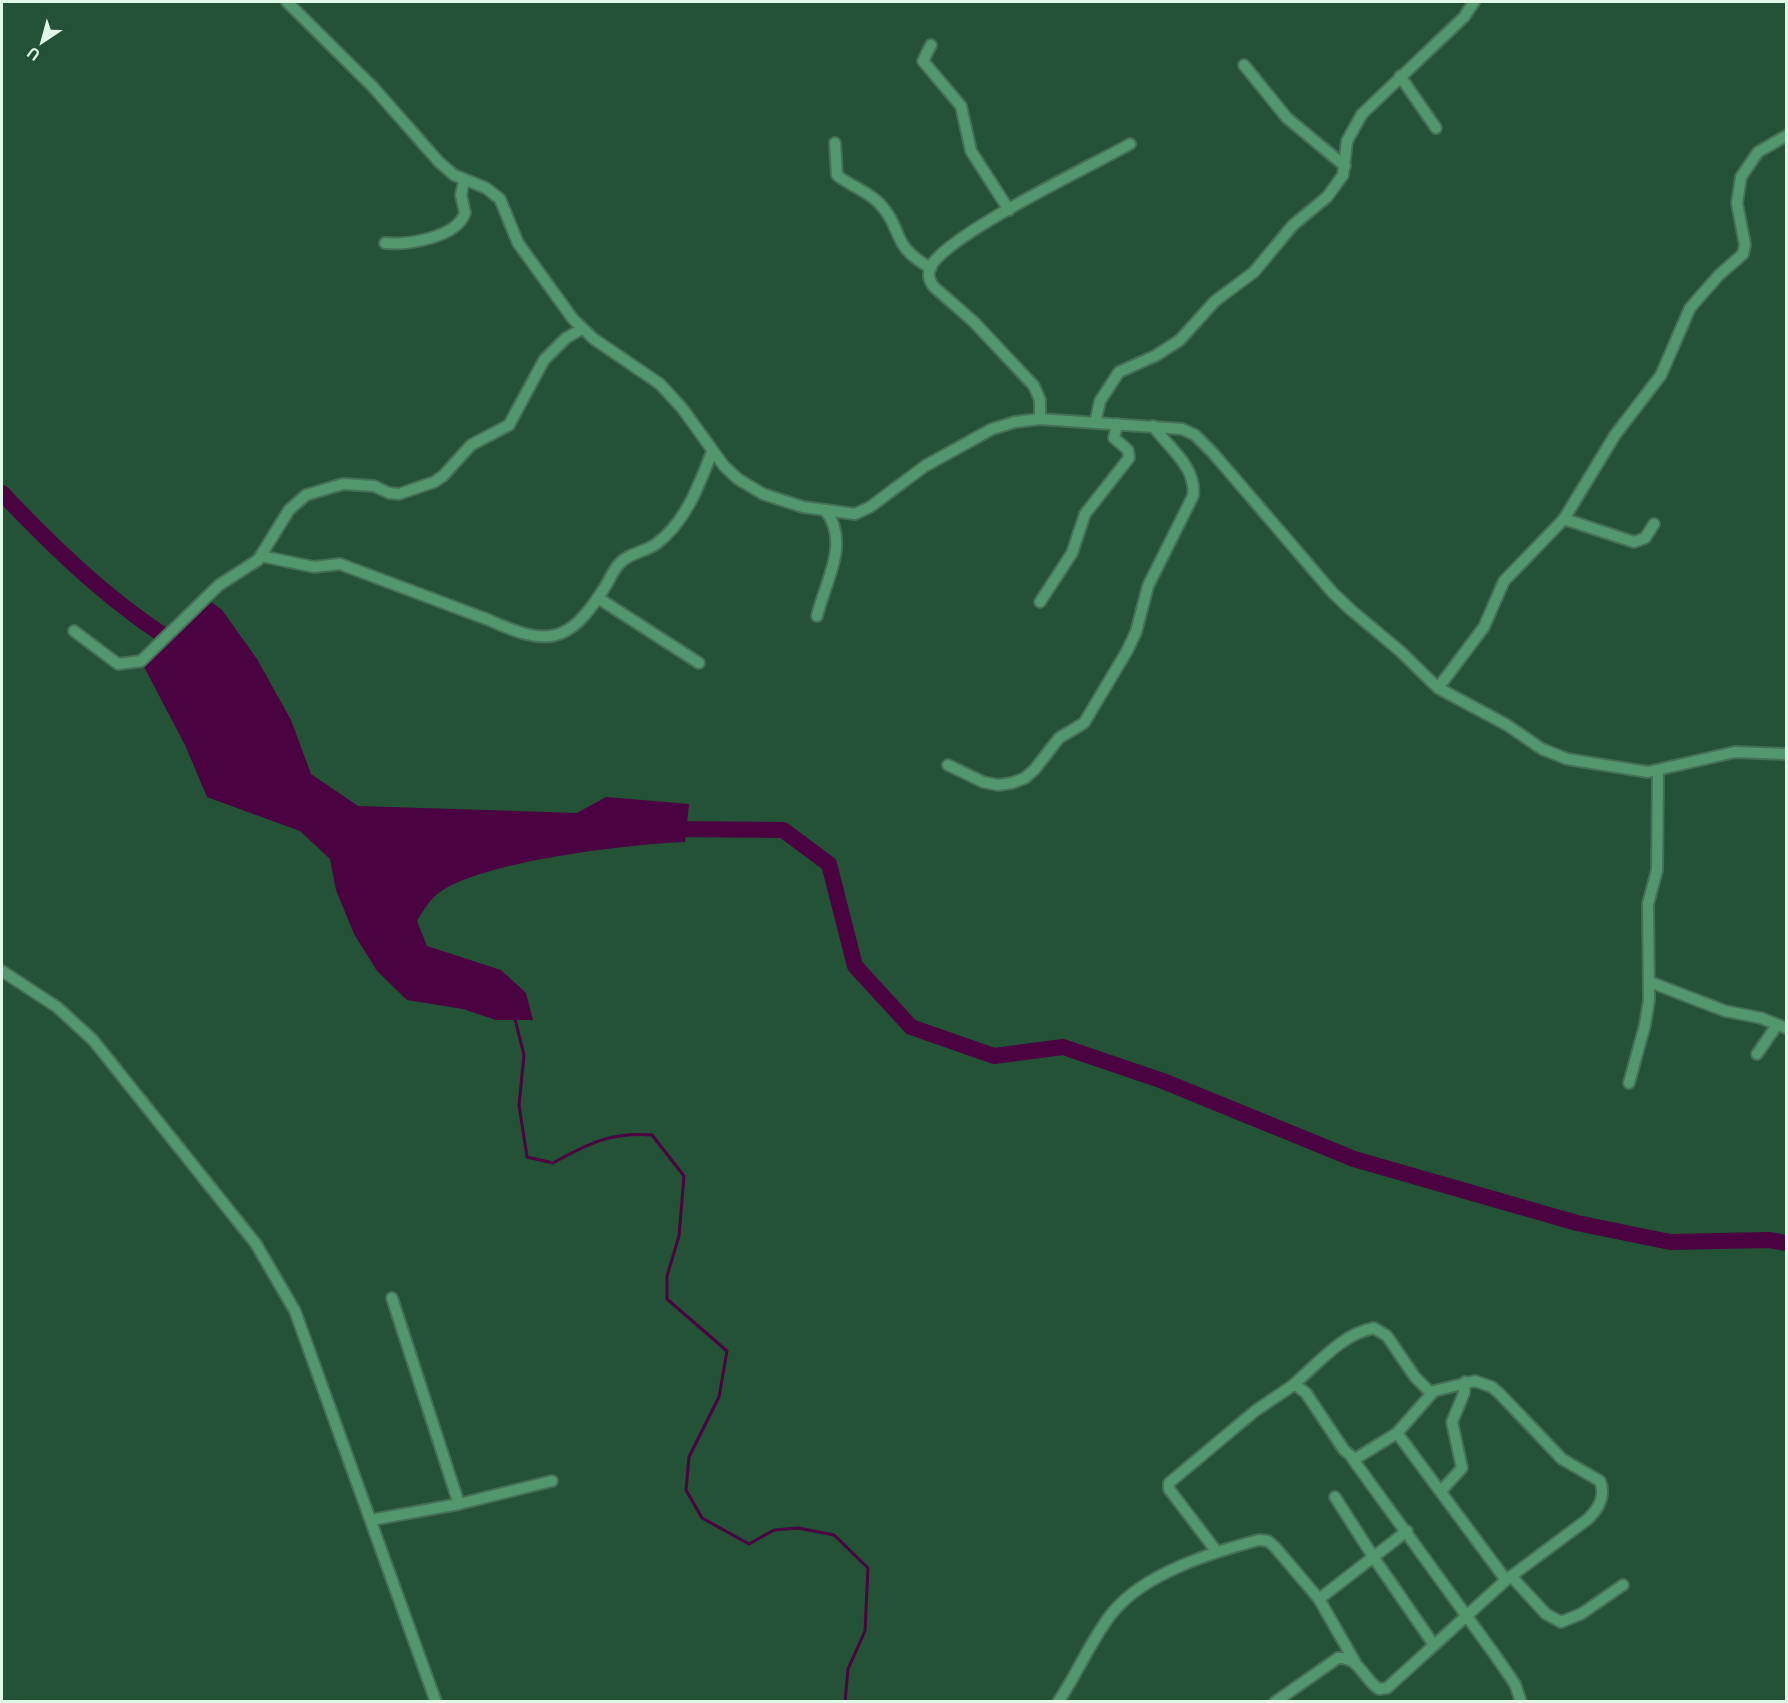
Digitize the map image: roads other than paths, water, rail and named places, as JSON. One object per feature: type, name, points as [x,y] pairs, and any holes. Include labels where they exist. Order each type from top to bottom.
[{"type":"street","points":[[287,2],[366,79],[439,162],[464,181],[486,188],[500,199],[527,257],[582,329],[660,384],[681,408],[712,452],[738,478],[763,494],[845,514],[863,511],[925,466],[983,434],[1015,422],[1040,419],[1182,429],[1202,441],[1334,593],[1438,688],[1507,725],[1552,754],[1636,772],[1658,771],[1735,752],[1786,754]]},
{"type":"street","points":[[1095,423],[1100,401],[1119,372],[1155,356],[1180,339],[1215,301],[1254,272],[1293,225],[1328,197],[1340,182],[1346,166],[1347,141],[1362,114],[1464,17],[1474,2]]},
{"type":"street","points":[[931,45],[923,62],[961,106],[971,151],[1009,210]]},
{"type":"street","points":[[1244,65],[1287,118],[1346,166]]},
{"type":"street","points":[[1400,76],[1436,128]]},
{"type":"street","points":[[1438,688],[1484,627],[1504,581],[1564,519],[1615,435],[1661,375],[1690,308],[1712,281],[1743,254],[1745,245],[1737,203],[1742,177],[1758,152],[1786,136]]},
{"type":"street","points":[[835,143],[837,175],[878,202],[907,252],[930,268]]},
{"type":"street","points":[[1040,419],[1040,399],[1034,386],[974,322],[934,287],[930,280],[930,268],[946,251],[985,223],[1130,144]]},
{"type":"street","points":[[385,243],[400,244],[453,228],[465,213],[460,195],[464,181]]},
{"type":"street","points":[[74,631],[118,664],[141,661],[227,578],[250,566],[261,556],[289,510],[306,495],[343,484],[374,486],[389,493],[399,494],[434,482],[443,476],[471,445],[509,425],[544,360],[566,338],[582,329]]},
{"type":"street","points":[[1040,603],[1072,553],[1080,524],[1088,508],[1129,458],[1128,450],[1114,438],[1117,424]]},
{"type":"street","points":[[948,765],[983,782],[998,785],[1025,778],[1059,738],[1084,723],[1111,681],[1136,632],[1148,586],[1193,496],[1194,487],[1184,462],[1154,426]]},
{"type":"street","points":[[261,556],[300,566],[343,565],[526,636],[552,637],[565,633],[575,626],[622,560],[658,542],[685,512],[696,494],[712,452]]},
{"type":"street","points":[[817,616],[838,545],[835,527],[825,510]]},
{"type":"street","points":[[1564,519],[1634,542],[1645,538],[1653,524]]},
{"type":"street","points":[[597,598],[699,663]]},
{"type":"street","points":[[1629,1083],[1645,1025],[1650,982],[1648,904],[1657,870],[1658,771]]},
{"type":"street","points":[[2,971],[57,1006],[93,1040],[267,1259],[291,1303],[436,1701]]},
{"type":"street","points":[[1650,982],[1725,1011],[1761,1018],[1782,1026],[1757,1054]]},
{"type":"street","points":[[392,1298],[459,1504]]},
{"type":"street","points":[[1217,1552],[1170,1489],[1169,1483],[1256,1411],[1292,1386],[1340,1344],[1362,1331],[1374,1328],[1387,1336],[1415,1377],[1431,1393]]},
{"type":"street","points":[[1441,1491],[1462,1468],[1452,1422],[1464,1393],[1465,1382]]},
{"type":"street","points":[[1058,1701],[1113,1613],[1128,1596],[1160,1578],[1217,1552],[1259,1540],[1269,1541],[1319,1599],[1355,1662],[1375,1687],[1383,1689],[1508,1578],[1599,1508],[1602,1486],[1597,1478],[1562,1459],[1492,1387],[1483,1382],[1465,1382],[1431,1393],[1397,1433],[1358,1458],[1352,1458]]},
{"type":"street","points":[[1292,1386],[1297,1386],[1306,1393],[1333,1435],[1407,1531],[1515,1684],[1521,1701]]},
{"type":"street","points":[[1397,1433],[1508,1578],[1546,1614],[1561,1622],[1581,1614],[1623,1586]]},
{"type":"street","points":[[371,1520],[459,1504],[552,1481]]},
{"type":"street","points":[[1335,1497],[1434,1646]]},
{"type":"street","points":[[1319,1599],[1407,1531]]},
{"type":"street","points":[[1275,1701],[1338,1658],[1355,1662]]},
{"type":"waterway","points":[[2,493],[43,535],[108,594],[179,645]]},
{"type":"waterway","points":[[664,829],[783,830],[829,864],[855,966],[911,1027],[994,1056],[1063,1047],[1163,1081],[1354,1159],[1577,1223],[1670,1242],[1769,1240],[1786,1243]]},
{"type":"waterway","points":[[515,1019],[524,1055],[519,1105],[527,1157],[553,1163],[601,1140],[624,1135],[652,1135],[684,1176],[679,1236],[667,1276],[667,1299],[727,1351],[719,1397],[689,1457],[686,1490],[702,1518],[749,1544],[774,1530],[798,1528],[834,1535],[868,1568],[865,1631],[848,1669],[845,1702]]}]
